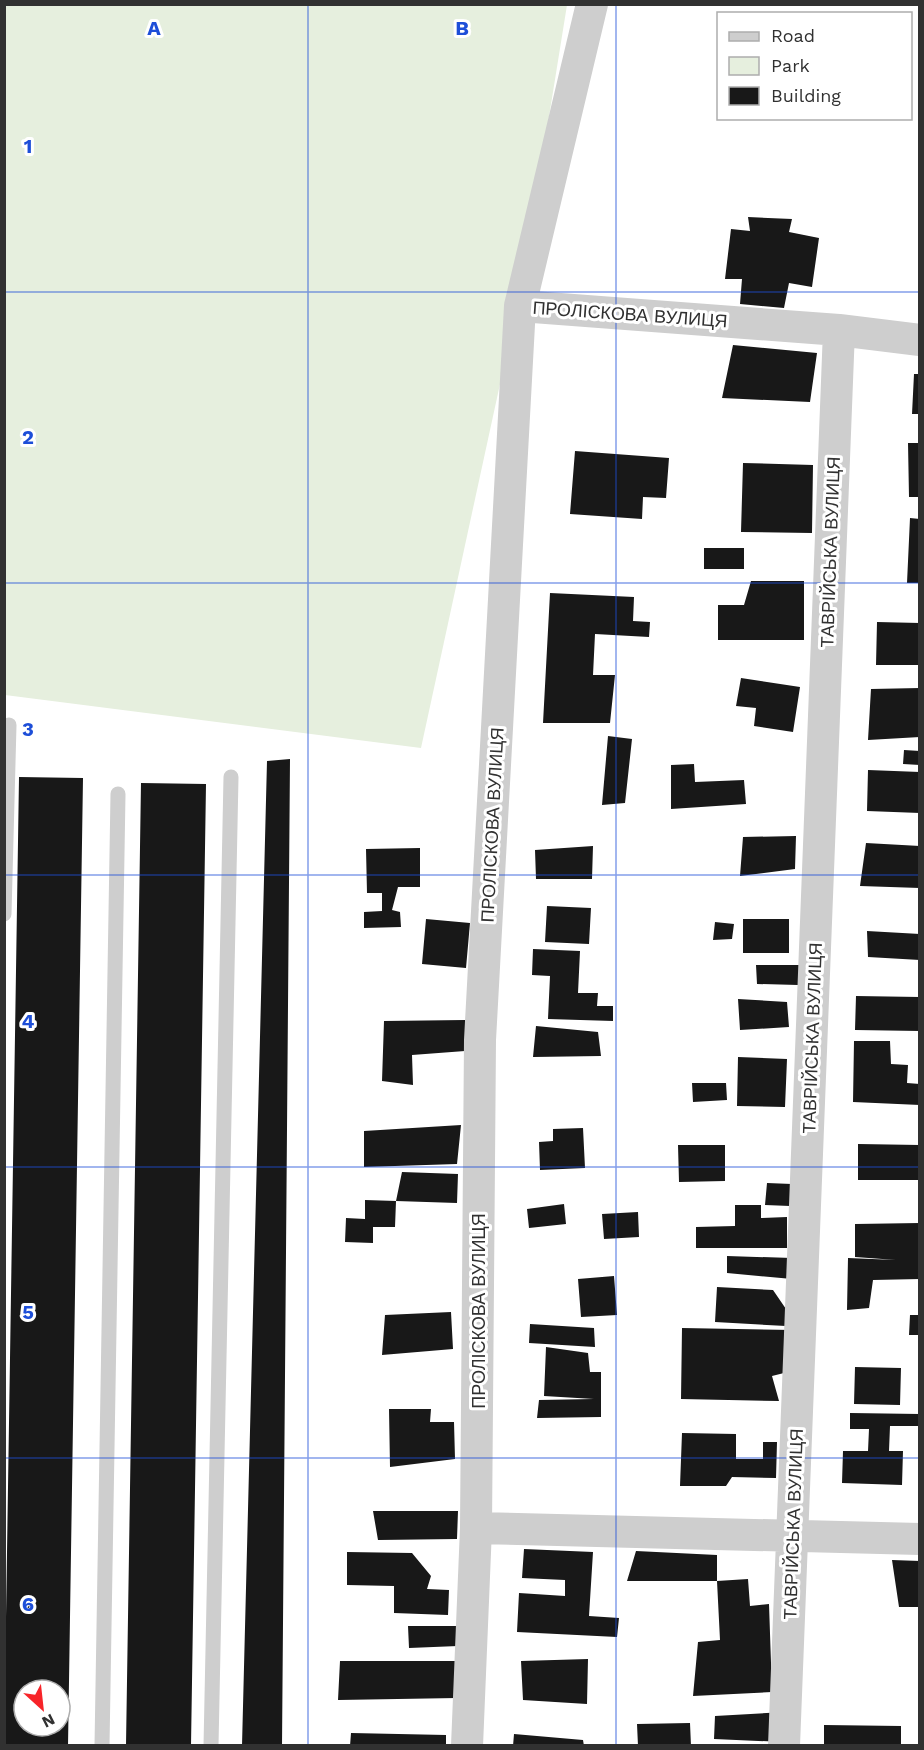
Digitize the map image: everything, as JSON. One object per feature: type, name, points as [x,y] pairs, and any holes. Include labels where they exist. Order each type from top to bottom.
[{"type":"street","points":[[520,306],[592,4]]},
{"type":"street","name":"ПРОЛІСКОВА ВУЛИЦЯ","points":[[466,1746],[476,1528],[480,1040],[520,306],[839,330],[920,340]]},
{"type":"street","name":"ТАВРІЙСЬКА ВУЛИЦЯ","points":[[784,1746],[839,330]]},
{"type":"street","points":[[476,1528],[920,1539]]},
{"type":"lane","points":[[4,914],[9,725]]},
{"type":"lane","points":[[211,1746],[231,777]]},
{"type":"lane","points":[[102,1746],[118,794]]},
{"type":"green space","points":[[4,5],[567,5],[523,278],[421,748],[5,695]]},
{"type":"building","points":[[748,217],[792,219],[789,232],[819,238],[812,287],[789,283],[784,308],[740,304],[742,279],[725,279],[731,229],[750,231]]},
{"type":"building","points":[[733,345],[817,353],[810,402],[722,398]]},
{"type":"building","points":[[914,374],[920,374],[920,414],[912,414]]},
{"type":"building","points":[[908,443],[920,443],[920,497],[909,497]]},
{"type":"building","points":[[575,451],[669,458],[666,498],[643,497],[642,519],[570,514]]},
{"type":"building","points":[[743,463],[813,465],[812,533],[741,532]]},
{"type":"building","points":[[910,518],[920,519],[920,583],[907,583]]},
{"type":"building","points":[[704,548],[744,548],[744,569],[704,569]]},
{"type":"building","points":[[751,581],[804,581],[804,640],[718,640],[718,605],[744,605]]},
{"type":"building","points":[[550,593],[634,597],[633,621],[650,622],[649,637],[595,634],[593,675],[615,675],[610,723],[543,723]]},
{"type":"building","points":[[877,622],[920,623],[920,665],[876,665]]},
{"type":"building","points":[[741,678],[800,687],[793,732],[754,726],[756,708],[736,706]]},
{"type":"building","points":[[920,688],[920,737],[868,740],[871,689]]},
{"type":"building","points":[[608,736],[632,739],[625,803],[602,805]]},
{"type":"building","points":[[904,750],[920,751],[920,765],[903,764]]},
{"type":"building","points":[[290,759],[282,1746],[242,1746],[267,761]]},
{"type":"building","points":[[694,764],[695,782],[744,780],[746,804],[671,809],[671,765]]},
{"type":"building","points":[[868,770],[920,772],[920,813],[867,811]]},
{"type":"building","points":[[19,777],[83,778],[69,1678],[12,1678],[12,1738],[68,1738],[68,1746],[4,1746]]},
{"type":"building","points":[[141,783],[206,784],[191,1746],[126,1746]]},
{"type":"building","points":[[796,836],[795,869],[740,876],[743,837]]},
{"type":"building","points":[[866,843],[920,846],[920,888],[860,886]]},
{"type":"building","points":[[593,846],[592,879],[536,879],[535,850]]},
{"type":"building","points":[[420,848],[420,887],[398,887],[392,910],[400,912],[401,927],[364,928],[364,912],[382,911],[382,893],[367,893],[366,849]]},
{"type":"building","points":[[547,906],[591,908],[589,944],[545,942]]},
{"type":"building","points":[[426,919],[470,923],[466,968],[422,964]]},
{"type":"building","points":[[743,919],[789,919],[789,953],[743,953]]},
{"type":"building","points":[[715,922],[734,924],[732,939],[713,940]]},
{"type":"building","points":[[867,931],[920,934],[920,960],[868,957]]},
{"type":"building","points":[[533,949],[580,951],[578,993],[598,993],[597,1006],[613,1006],[613,1021],[548,1019],[550,976],[532,975]]},
{"type":"building","points":[[756,965],[800,965],[798,985],[757,984]]},
{"type":"building","points":[[856,996],[920,997],[920,1031],[855,1030]]},
{"type":"building","points":[[738,999],[787,1002],[789,1027],[740,1030]]},
{"type":"building","points":[[465,1020],[465,1051],[412,1055],[413,1085],[382,1081],[384,1021]]},
{"type":"building","points":[[536,1026],[598,1032],[601,1056],[533,1057]]},
{"type":"building","points":[[854,1041],[890,1041],[891,1064],[908,1065],[907,1083],[920,1084],[920,1105],[853,1102]]},
{"type":"building","points":[[738,1057],[787,1059],[785,1107],[737,1106]]},
{"type":"building","points":[[692,1083],[726,1083],[727,1100],[693,1102]]},
{"type":"building","points":[[461,1125],[457,1164],[364,1167],[364,1131]]},
{"type":"building","points":[[583,1128],[585,1168],[540,1170],[539,1142],[553,1141],[553,1129]]},
{"type":"building","points":[[858,1144],[920,1145],[920,1180],[858,1180]]},
{"type":"building","points":[[678,1145],[725,1145],[725,1181],[679,1182]]},
{"type":"building","points":[[402,1172],[458,1174],[457,1203],[396,1201]]},
{"type":"building","points":[[767,1183],[792,1184],[790,1206],[765,1205]]},
{"type":"building","points":[[365,1200],[396,1201],[395,1227],[373,1227],[373,1243],[345,1242],[346,1218],[365,1219]]},
{"type":"building","points":[[564,1204],[566,1224],[529,1228],[527,1209]]},
{"type":"building","points":[[735,1205],[761,1205],[761,1218],[787,1217],[787,1248],[696,1248],[696,1227],[735,1226]]},
{"type":"building","points":[[638,1212],[639,1237],[604,1239],[602,1214]]},
{"type":"building","points":[[920,1223],[920,1279],[873,1280],[869,1308],[847,1310],[848,1258],[896,1260],[855,1257],[855,1224]]},
{"type":"building","points":[[727,1256],[792,1258],[792,1279],[727,1273]]},
{"type":"building","points":[[614,1276],[617,1315],[581,1317],[578,1279]]},
{"type":"building","points":[[717,1287],[773,1290],[786,1309],[786,1326],[715,1322]]},
{"type":"building","points":[[451,1312],[453,1349],[382,1355],[385,1315]]},
{"type":"building","points":[[910,1315],[920,1315],[920,1335],[909,1335]]},
{"type":"building","points":[[530,1324],[594,1328],[595,1347],[529,1343]]},
{"type":"building","points":[[682,1328],[793,1330],[792,1371],[772,1376],[779,1401],[681,1399]]},
{"type":"building","points":[[546,1347],[588,1353],[590,1372],[601,1372],[601,1417],[537,1418],[539,1400],[594,1399],[544,1396]]},
{"type":"building","points":[[855,1367],[901,1368],[900,1405],[854,1404]]},
{"type":"building","points":[[389,1409],[431,1409],[430,1422],[454,1422],[455,1459],[390,1467]]},
{"type":"building","points":[[850,1413],[920,1414],[920,1426],[890,1426],[889,1451],[903,1451],[902,1485],[842,1483],[843,1451],[868,1451],[869,1429],[850,1429]]},
{"type":"building","points":[[682,1433],[736,1434],[736,1459],[763,1459],[763,1442],[777,1442],[776,1478],[732,1477],[726,1486],[680,1486]]},
{"type":"building","points":[[373,1511],[458,1511],[457,1539],[378,1540]]},
{"type":"building","points":[[524,1549],[593,1552],[589,1616],[619,1618],[617,1637],[517,1632],[519,1593],[565,1596],[565,1580],[522,1578]]},
{"type":"building","points":[[636,1551],[717,1555],[717,1581],[627,1581]]},
{"type":"building","points":[[347,1552],[412,1553],[431,1576],[427,1589],[449,1590],[448,1615],[394,1613],[394,1586],[347,1585]]},
{"type":"building","points":[[892,1560],[920,1561],[920,1607],[899,1607]]},
{"type":"building","points":[[748,1579],[750,1606],[769,1604],[772,1692],[693,1696],[698,1642],[720,1640],[717,1581]]},
{"type":"building","points":[[408,1626],[456,1626],[458,1646],[409,1648]]},
{"type":"building","points":[[588,1659],[587,1704],[523,1700],[521,1661]]},
{"type":"building","points":[[340,1661],[455,1661],[457,1698],[338,1700]]},
{"type":"building","points":[[785,1712],[784,1742],[714,1739],[715,1716]]},
{"type":"building","points":[[690,1723],[691,1746],[638,1746],[637,1724]]},
{"type":"building","points":[[824,1725],[901,1726],[901,1746],[824,1746]]},
{"type":"building","points":[[351,1733],[446,1735],[446,1746],[350,1746]]},
{"type":"building","points":[[514,1734],[583,1740],[584,1746],[513,1746]]}]
